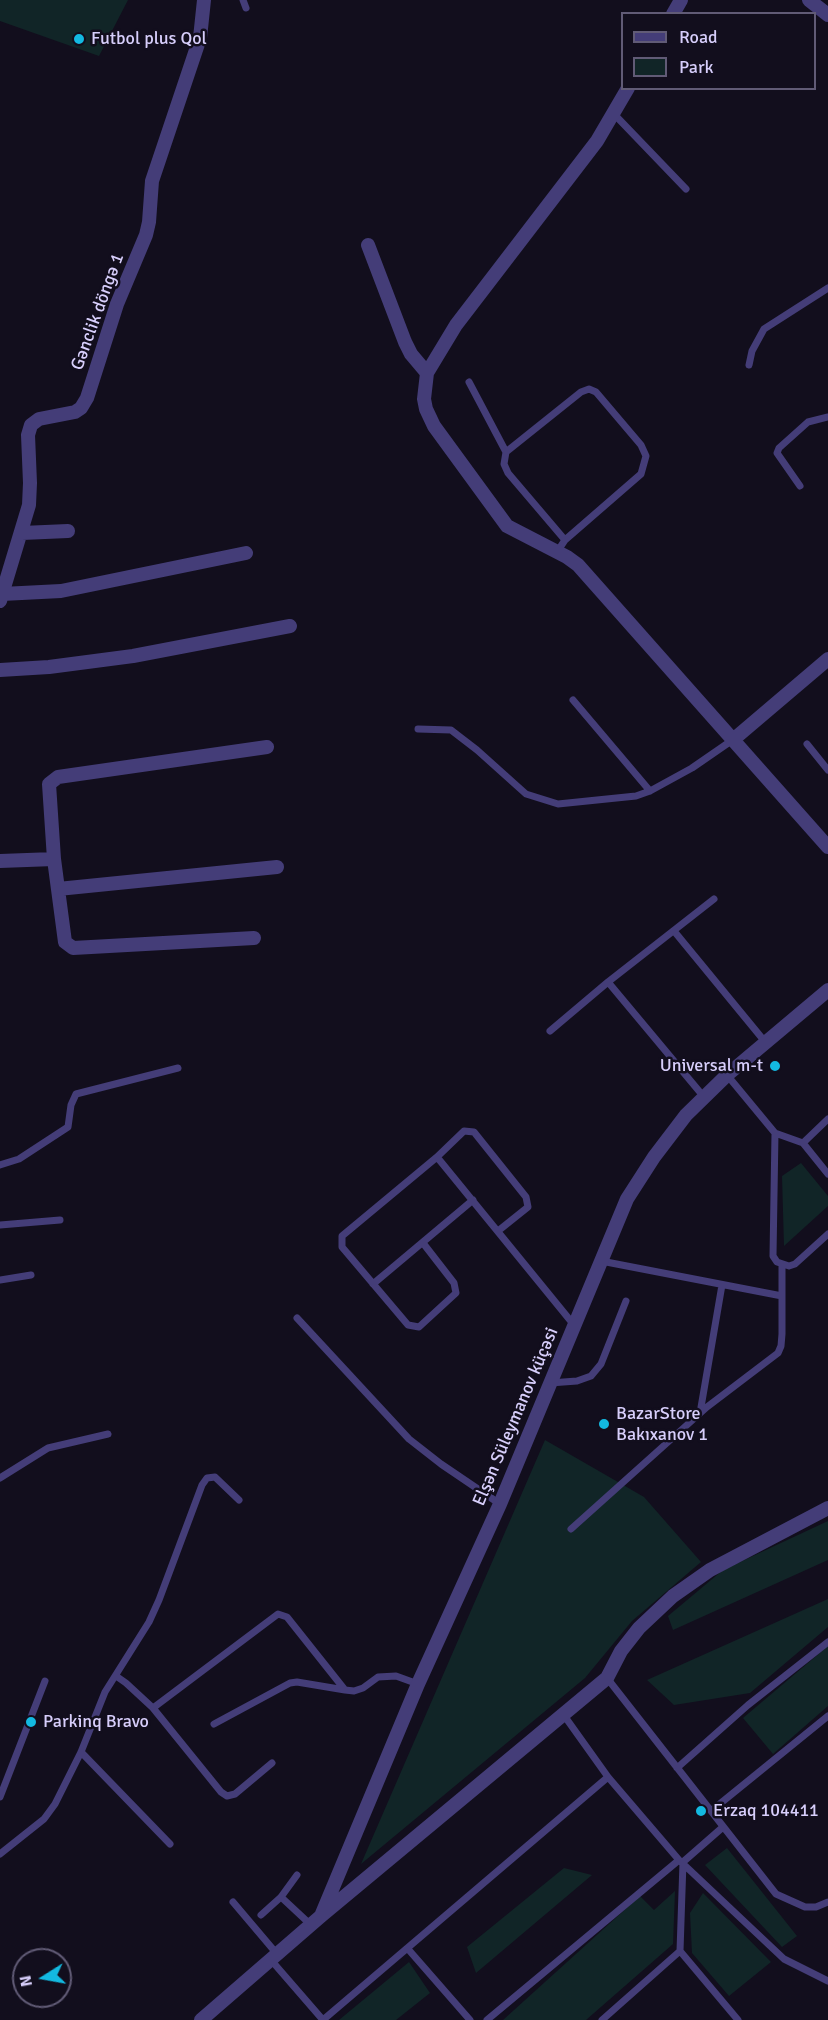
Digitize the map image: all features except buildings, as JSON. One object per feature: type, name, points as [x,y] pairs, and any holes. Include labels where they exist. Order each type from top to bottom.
[{"type":"street","name":"Gənclik döngə 1","points":[[1,597],[29,505],[28,435],[31,426],[39,419],[75,412],[81,408],[87,398],[117,304],[146,235],[152,181],[200,38],[204,0]]},
{"type":"street","points":[[809,0],[828,15]]},
{"type":"street","points":[[627,90],[597,141],[456,325],[427,373],[424,399],[434,426],[507,526],[578,565],[828,847]]},
{"type":"street","points":[[368,245],[405,342],[411,354],[427,373]]},
{"type":"street","points":[[22,532],[68,531]]},
{"type":"street","points":[[1,597],[62,591],[246,553]]},
{"type":"street","points":[[0,670],[49,667],[133,656],[290,626]]},
{"type":"street","points":[[734,739],[828,659]]},
{"type":"street","points":[[254,938],[73,948],[65,942],[54,859],[49,784],[58,777],[267,747]]},
{"type":"street","points":[[0,861],[54,859]]},
{"type":"street","points":[[58,889],[276,867]]},
{"type":"street","name":"Elşən Süleymanov küçəsi","points":[[316,1920],[418,1684],[500,1504],[627,1199],[654,1157],[686,1115],[727,1075],[828,990]]},
{"type":"street","name":"Elşən Süleymanov küçəsi","points":[[201,2020],[316,1920],[607,1678],[621,1651],[639,1628],[673,1596],[710,1570],[828,1508]]},
{"type":"lane","points":[[243,0],[246,8]]},
{"type":"lane","points":[[614,113],[686,189]]},
{"type":"lane","points":[[749,365],[752,351],[764,329],[828,288]]},
{"type":"lane","points":[[469,382],[506,452],[504,464],[508,473],[565,540]]},
{"type":"lane","points":[[506,452],[581,392],[589,389],[596,393],[641,445],[646,456],[641,474],[565,540],[557,552]]},
{"type":"lane","points":[[800,486],[777,453],[779,448],[808,422],[828,417]]},
{"type":"lane","points":[[573,700],[650,791]]},
{"type":"lane","points":[[418,729],[451,730],[526,794],[558,804],[636,796],[650,791],[692,768],[734,739]]},
{"type":"lane","points":[[807,744],[828,770]]},
{"type":"lane","points":[[550,1031],[608,982],[714,899]]},
{"type":"lane","points":[[674,931],[766,1042]]},
{"type":"lane","points":[[608,982],[704,1097]]},
{"type":"lane","points":[[0,1165],[19,1159],[68,1127],[76,1095],[178,1068]]},
{"type":"lane","points":[[727,1075],[775,1133],[803,1143],[828,1174]]},
{"type":"lane","points":[[803,1143],[828,1119]]},
{"type":"lane","points":[[423,1242],[454,1283],[456,1293],[418,1327],[408,1325],[342,1248],[342,1236],[464,1131],[474,1132],[526,1197],[528,1207],[498,1231]]},
{"type":"lane","points":[[775,1133],[773,1256],[782,1265],[795,1264],[828,1235]]},
{"type":"lane","points":[[437,1156],[574,1325]]},
{"type":"lane","points":[[373,1284],[473,1200]]},
{"type":"lane","points":[[0,1225],[60,1220]]},
{"type":"lane","points":[[601,1261],[782,1296]]},
{"type":"lane","points":[[571,1529],[700,1413],[778,1353],[782,1334],[782,1265]]},
{"type":"lane","points":[[0,1280],[31,1275]]},
{"type":"lane","points":[[700,1413],[722,1285]]},
{"type":"lane","points":[[550,1383],[577,1381],[591,1376],[601,1364],[626,1301]]},
{"type":"lane","points":[[297,1318],[409,1439],[500,1504]]},
{"type":"lane","points":[[0,1478],[48,1448],[108,1434]]},
{"type":"lane","points":[[0,1854],[44,1819],[55,1804],[81,1752],[105,1692],[149,1622],[202,1485],[207,1478],[214,1477],[239,1500]]},
{"type":"lane","points":[[153,1708],[278,1614],[287,1617],[345,1690]]},
{"type":"lane","points":[[677,1768],[748,1705],[828,1642]]},
{"type":"lane","points":[[116,1676],[153,1708],[221,1792],[227,1796],[235,1794],[272,1763]]},
{"type":"lane","points":[[213,1724],[290,1683],[297,1682],[354,1691],[363,1688],[378,1677],[396,1676],[418,1684]]},
{"type":"lane","points":[[607,1678],[776,1894],[805,1907],[816,1907],[828,1902]]},
{"type":"lane","points":[[0,1797],[45,1681]]},
{"type":"lane","points":[[563,1714],[608,1777],[681,1861],[784,1959],[828,1981]]},
{"type":"lane","points":[[711,1811],[828,1716]]},
{"type":"lane","points":[[81,1752],[170,1844]]},
{"type":"lane","points":[[233,1902],[323,2020],[608,1777]]},
{"type":"lane","points":[[487,2020],[723,1827]]},
{"type":"lane","points":[[681,1861],[680,1951],[738,2020]]},
{"type":"lane","points":[[261,1916],[281,1897],[297,1875]]},
{"type":"lane","points":[[281,1897],[316,1920]]},
{"type":"lane","points":[[408,1949],[470,2020]]},
{"type":"lane","points":[[602,2020],[680,1951]]},
{"type":"green space","name":"Futbol plus Qol","points":[[0,0],[128,0],[99,56],[0,21]]},
{"type":"green space","points":[[801,1163],[828,1196],[828,1206],[784,1246],[782,1176]]},
{"type":"green space","points":[[545,1440],[644,1497],[701,1562],[632,1621],[585,1678],[361,1864]]},
{"type":"green space","points":[[828,1521],[828,1560],[673,1630],[668,1616],[723,1570]]},
{"type":"green space","points":[[828,1599],[828,1627],[750,1693],[674,1705],[647,1680]]},
{"type":"green space","points":[[828,1646],[828,1706],[773,1754],[743,1718]]},
{"type":"green space","points":[[727,1848],[797,1936],[782,1947],[705,1865]]},
{"type":"green space","points":[[564,1868],[592,1875],[476,1973],[467,1947]]},
{"type":"green space","points":[[675,1891],[673,1944],[586,2020],[503,2020],[640,1896],[654,1910]]},
{"type":"green space","points":[[703,1893],[771,1962],[729,1996],[692,1953],[690,1913]]},
{"type":"green space","points":[[409,1962],[430,1993],[396,2020],[339,2020]]},
{"type":"place","name":"Futbol plus Qol","points":[[79,39]]},
{"type":"place","name":"Universal m-t","points":[[775,1066]]},
{"type":"place","name":"BazarStore Bakıxanov 1","points":[[604,1424]]},
{"type":"place","name":"Parkinq Bravo","points":[[31,1722]]},
{"type":"place","name":"Erzaq 104411","points":[[701,1811]]}]
